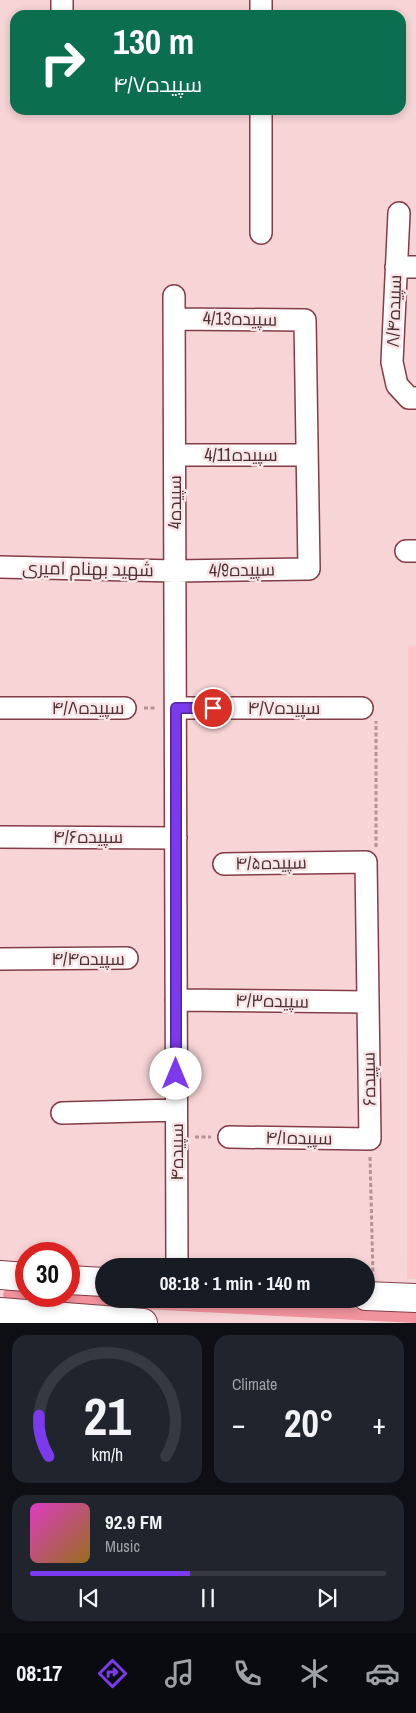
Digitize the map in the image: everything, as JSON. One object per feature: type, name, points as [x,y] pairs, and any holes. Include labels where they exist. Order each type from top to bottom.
[{"type":"main road","points":[[0,1275],[15,1276]]},
{"type":"main road","points":[[80,1281],[95,1281]]},
{"type":"main road","points":[[375,1296],[416,1298]]},
{"type":"main road","points":[[0,1312],[143,1323]]},
{"type":"street","points":[[261,115],[261,233]]},
{"type":"street","name":"سپیده۸/۴","points":[[398,213],[406,267],[392,362],[397,385],[409,398],[416,398]]},
{"type":"street","name":"4سپیده","points":[[174,296],[176,708]]},
{"type":"street","name":"4/13سپیده","points":[[174,319],[305,320],[307,454]]},
{"type":"street","name":"4/11سپیده","points":[[175,455],[307,454]]},
{"type":"street","name":"4/9سپیده","points":[[175,571],[309,569],[307,454]]},
{"type":"street","name":"شهید بهنام امیری","points":[[0,567],[175,571]]},
{"type":"street","name":"سپیده۴/۸","points":[[0,708],[125,708]]},
{"type":"street","name":"سپیده۴/۷","points":[[176,708],[362,708]]},
{"type":"street","name":"سپیده۴","points":[[176,708],[177,1258]]},
{"type":"street","name":"سپیده۴/۶","points":[[0,837],[176,838]]},
{"type":"street","name":"سپیده۴/۵","points":[[224,864],[366,862]]},
{"type":"street","name":"سپیده۶","points":[[366,862],[370,1139]]},
{"type":"street","name":"سپیده۴/۴","points":[[0,959],[127,958]]},
{"type":"street","name":"سپیده۴/۳","points":[[176,1000],[368,1002]]},
{"type":"street","points":[[62,1113],[176,1110]]},
{"type":"street","name":"سپیده۴/۱","points":[[229,1137],[370,1139]]},
{"type":"path","name":"سپیده۴/۸","points":[[125,708],[176,708]]},
{"type":"path","points":[[362,708],[376,709],[376,862],[366,862]]},
{"type":"path","points":[[177,1136],[229,1137]]},
{"type":"path","points":[[370,1139],[370,1258]]},
{"type":"shaded area","points":[[408,646],[416,647],[416,1279],[407,1279]]},
{"type":"shaded area","points":[[7,1286],[15,1286],[15,1303],[4,1302],[3,1294]]},
{"type":"shaded area","points":[[80,1291],[95,1291],[95,1307],[80,1306]]},
{"type":"shaded area","points":[[122,1308],[352,1308],[416,1312],[416,1323]]},
{"type":"route","points":[[176,1074],[176,708],[213,708]]}]
